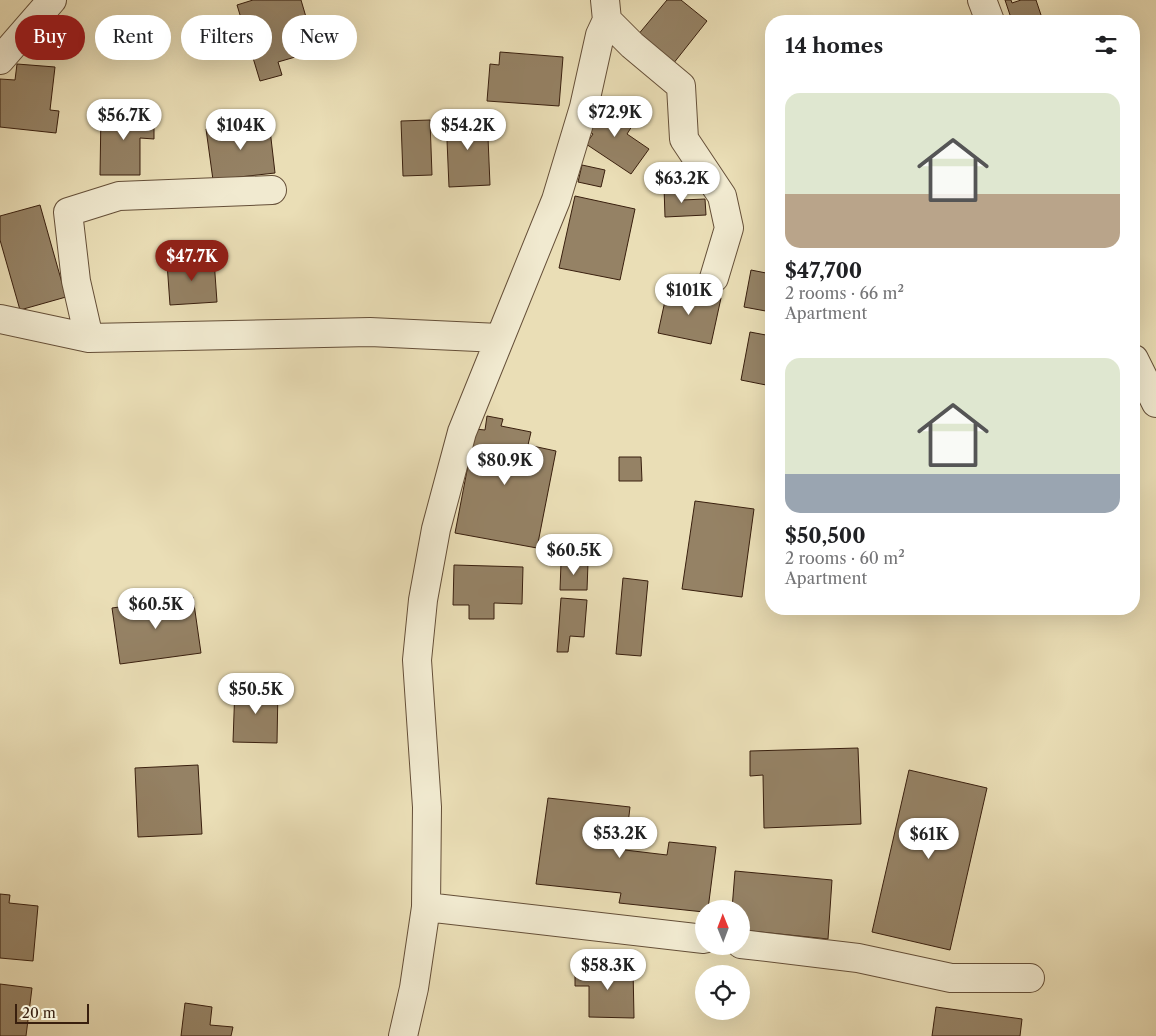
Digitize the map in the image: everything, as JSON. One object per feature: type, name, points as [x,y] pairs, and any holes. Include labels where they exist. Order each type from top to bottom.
[{"type":"street","points":[[0,60],[52,0]]},
{"type":"street","points":[[982,0],[988,15]]},
{"type":"street","points":[[606,10],[632,45],[681,86],[684,139],[722,196],[729,228],[714,278]]},
{"type":"street","points":[[403,1036],[414,988],[426,907],[427,807],[417,660],[423,600],[436,529],[462,432],[556,200],[584,107],[606,10]]},
{"type":"street","points":[[89,338],[76,281],[68,212],[119,196],[272,190]]},
{"type":"street","points":[[0,320],[89,338],[370,332],[499,338]]},
{"type":"street","points":[[1140,371],[1156,403]]},
{"type":"street","points":[[426,907],[695,938]]},
{"type":"street","points":[[750,945],[858,958],[951,978],[1030,978]]},
{"type":"building","points":[[253,0],[301,0],[305,15],[282,15],[282,60],[285,60],[278,62],[282,75],[260,81],[254,60],[272,60],[272,15],[240,15],[237,5]]},
{"type":"building","points":[[667,0],[681,0],[707,21],[673,64],[637,36]]},
{"type":"building","points":[[1005,0],[1011,0],[1012,3],[1021,0],[1036,0],[1041,15],[1010,15]]},
{"type":"building","points":[[500,52],[563,57],[559,106],[487,101],[490,64],[499,65]]},
{"type":"building","points":[[17,64],[55,67],[50,110],[59,111],[56,133],[0,127],[0,79],[15,80]]},
{"type":"building","points":[[602,101],[634,123],[627,134],[649,149],[631,174],[586,144],[593,134],[584,128]]},
{"type":"building","points":[[101,112],[154,112],[154,139],[140,138],[140,175],[100,175]]},
{"type":"building","points":[[487,114],[490,185],[449,187],[446,117]]},
{"type":"building","points":[[430,120],[432,175],[403,176],[401,121]]},
{"type":"building","points":[[269,121],[275,173],[213,180],[206,129]]},
{"type":"building","points":[[582,165],[605,170],[601,187],[578,182]]},
{"type":"building","points":[[681,186],[682,200],[705,199],[706,215],[665,217],[664,187]]},
{"type":"building","points":[[575,196],[635,209],[620,280],[559,268]]},
{"type":"building","points":[[40,205],[66,297],[20,310],[0,240],[0,216]]},
{"type":"building","points":[[214,260],[217,302],[170,305],[167,263]]},
{"type":"building","points":[[751,270],[765,273],[765,311],[744,307]]},
{"type":"building","points":[[668,287],[721,298],[711,344],[658,333]]},
{"type":"building","points":[[750,332],[765,335],[765,385],[741,380]]},
{"type":"building","points":[[487,416],[503,419],[501,426],[531,432],[528,445],[556,451],[537,548],[455,533],[475,429],[485,430]]},
{"type":"building","points":[[619,457],[641,457],[642,481],[619,481]]},
{"type":"building","points":[[695,501],[754,509],[742,597],[682,589]]},
{"type":"building","points":[[561,563],[588,563],[587,590],[560,590]]},
{"type":"building","points":[[454,565],[523,567],[522,604],[494,603],[494,619],[469,619],[469,605],[453,605]]},
{"type":"building","points":[[623,578],[648,581],[641,656],[616,654]]},
{"type":"building","points":[[193,597],[201,653],[120,664],[112,608]]},
{"type":"building","points":[[561,598],[587,600],[584,637],[570,636],[568,652],[557,652]]},
{"type":"building","points":[[235,686],[278,687],[277,743],[233,742]]},
{"type":"building","points":[[858,748],[861,824],[764,828],[763,775],[750,776],[750,751]]},
{"type":"building","points":[[198,765],[202,834],[138,837],[135,768]]},
{"type":"building","points":[[909,770],[987,788],[950,950],[872,932]]},
{"type":"building","points":[[548,798],[630,807],[625,850],[667,855],[669,842],[716,847],[709,900],[695,900],[695,911],[619,903],[621,893],[536,884]]},
{"type":"building","points":[[735,871],[832,880],[828,939],[750,931],[750,900],[733,900]]},
{"type":"building","points":[[0,894],[10,895],[9,903],[38,906],[33,961],[0,958]]},
{"type":"building","points":[[575,967],[633,968],[634,1018],[589,1017],[589,986],[575,986]]},
{"type":"building","points":[[0,984],[32,988],[26,1036],[0,1036]]},
{"type":"building","points":[[185,1003],[212,1007],[210,1025],[233,1027],[231,1036],[181,1036]]},
{"type":"building","points":[[936,1007],[1022,1019],[1020,1036],[932,1036]]}]
